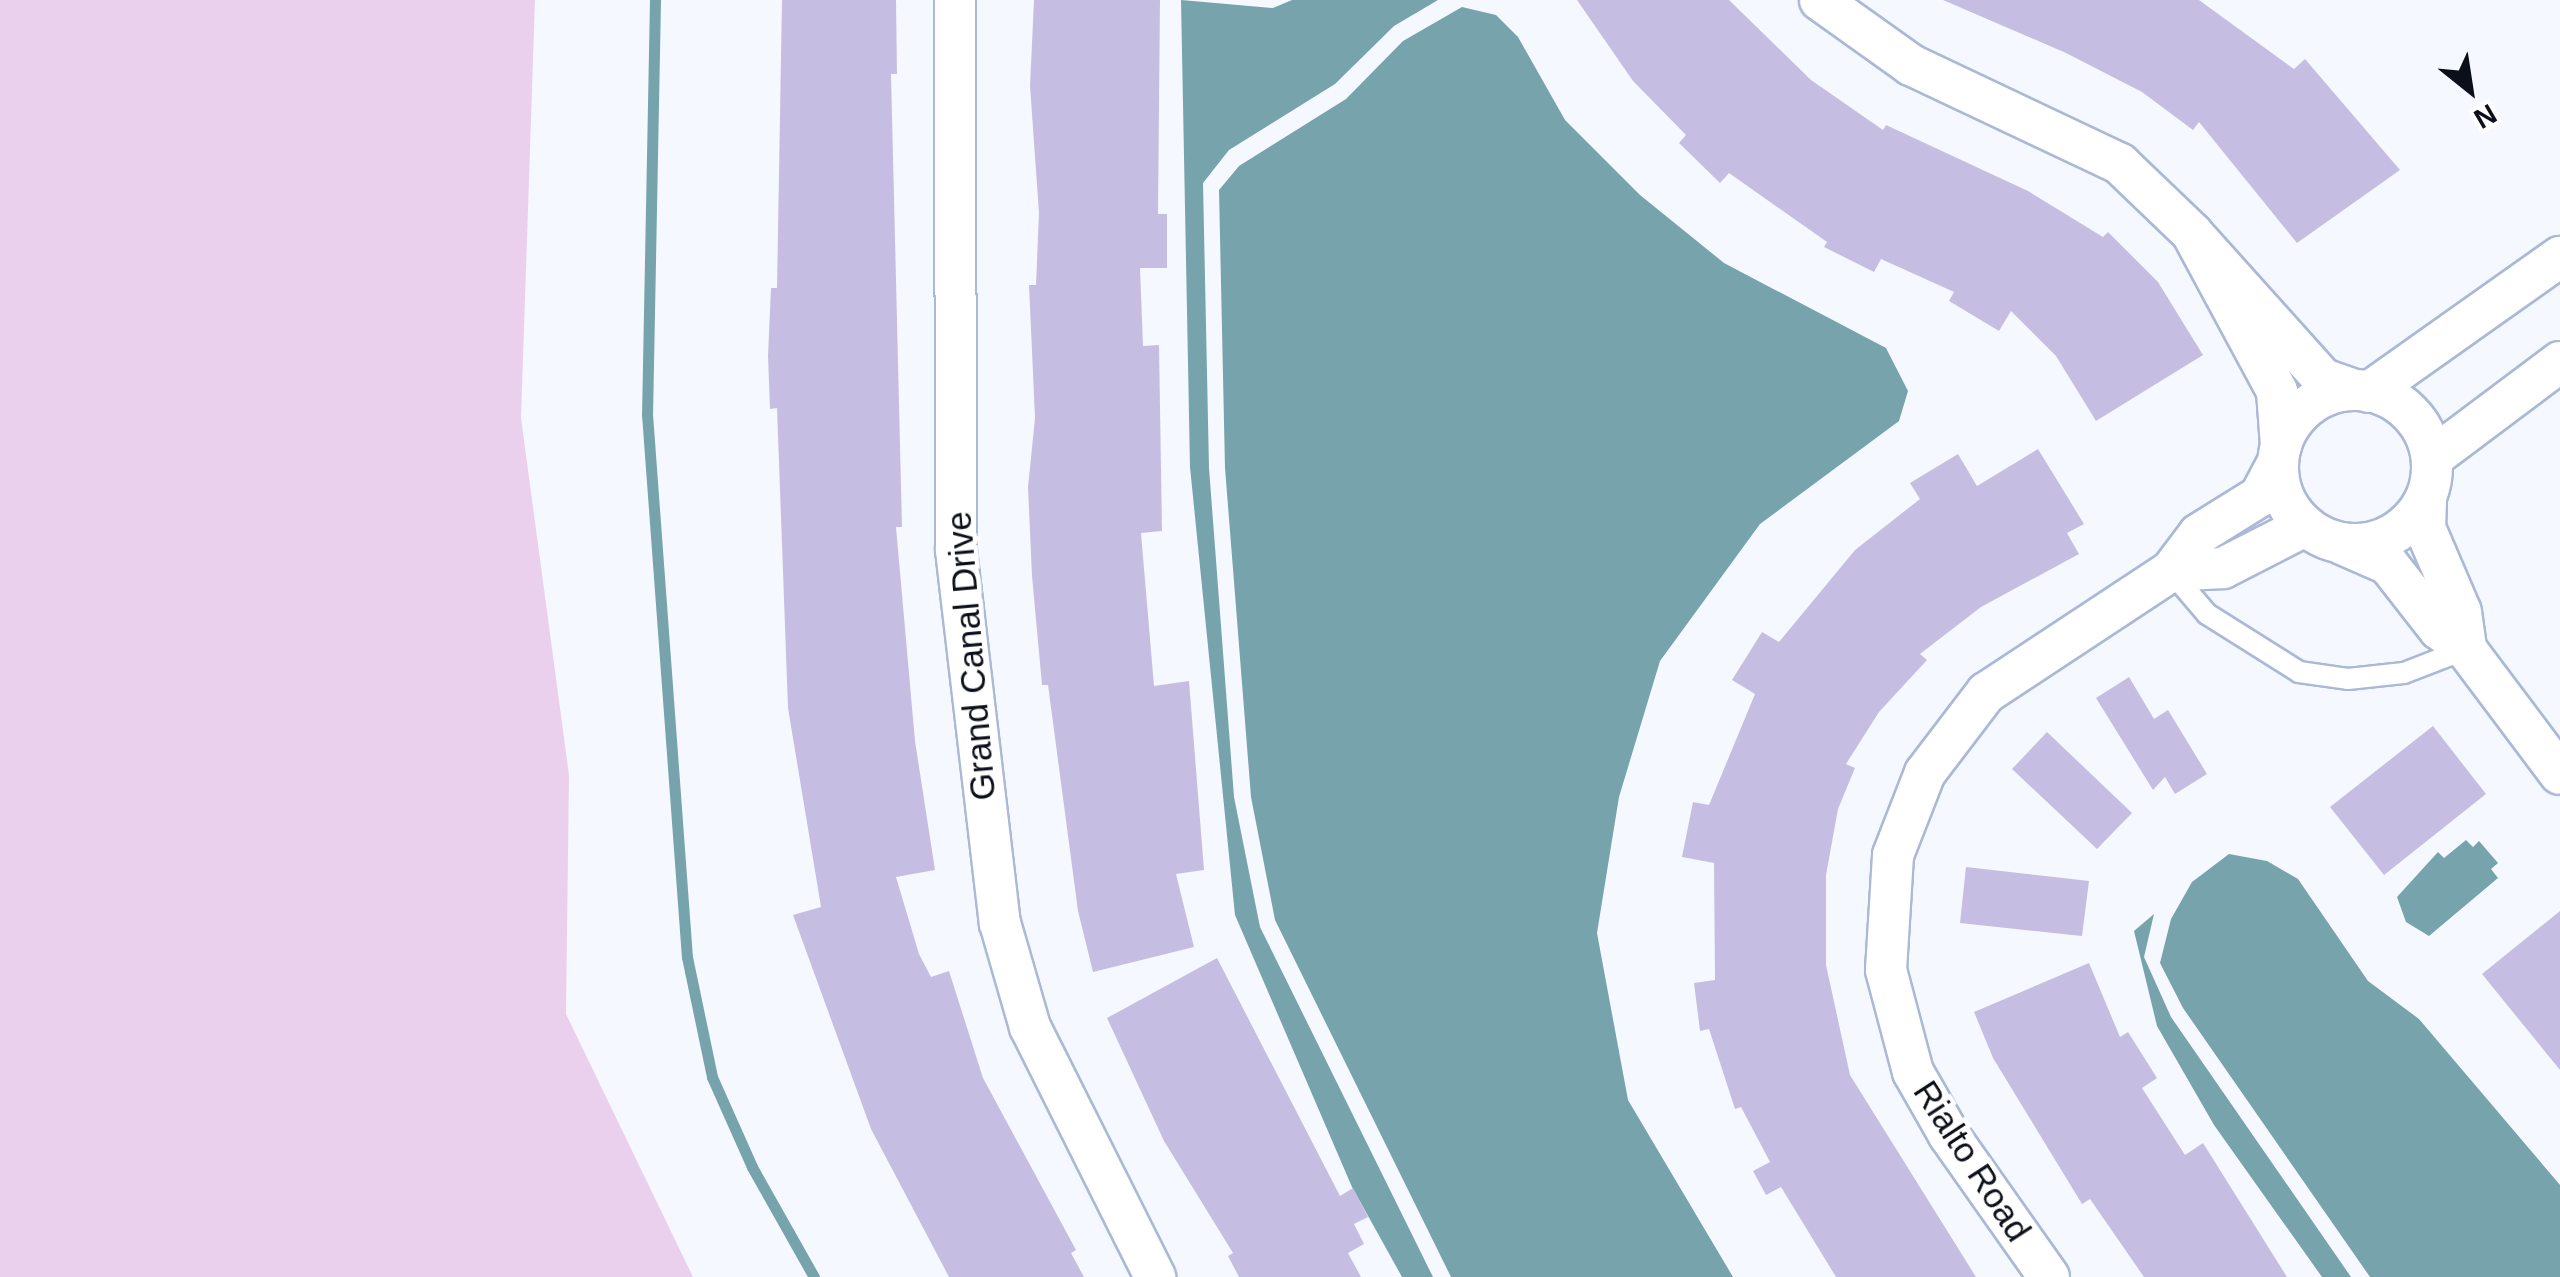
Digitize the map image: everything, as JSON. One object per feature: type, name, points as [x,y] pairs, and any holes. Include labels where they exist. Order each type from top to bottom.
[{"type":"street","name":"Grand Canal Drive","points":[[956,0],[956,550],[994,885],[1007,959],[1030,1027],[1155,1277]]},
{"type":"street","points":[[1820,0],[1912,65],[2120,164],[2192,233],[2313,369],[2334,386],[2362,391],[2411,413],[2432,458],[2426,528],[2462,612],[2466,649]]},
{"type":"street","points":[[2192,233],[2282,402],[2279,455],[2285,502],[2321,535],[2388,564],[2439,629],[2466,649],[2560,774]]},
{"type":"street","points":[[2279,455],[2288,428],[2316,400],[2362,391],[2560,257]]},
{"type":"street","points":[[2432,458],[2560,362]]},
{"type":"street","name":"Rialto Road","points":[[2049,1277],[1949,1135],[1913,1072],[1886,970],[1890,874],[1916,790],[1965,715],[2051,646],[2171,571],[2199,534],[2260,496],[2279,455]]},
{"type":"street","points":[[2321,535],[2389,538],[2426,500]]},
{"type":"street","name":"Rialto Road","points":[[2171,571],[2223,568],[2321,535]]},
{"type":"lane","points":[[2171,571],[2207,614],[2298,672],[2348,678],[2404,673],[2466,649]]},
{"type":"shaded area","points":[[0,0],[535,0],[521,418],[569,775],[566,1014],[693,1277],[0,1277]]},
{"type":"water","points":[[1181,0],[1273,8],[1292,0],[1438,0],[1394,26],[1335,84],[1229,150],[1203,183],[1209,468],[1234,797],[1260,927],[1433,1277],[1402,1277],[1352,1187],[1235,915],[1190,467]]},
{"type":"water","points":[[1462,7],[1496,15],[1518,37],[1565,120],[1640,195],[1724,263],[1886,348],[1908,391],[1899,421],[1760,524],[1660,661],[1619,797],[1597,933],[1628,1100],[1733,1277],[1451,1277],[1275,920],[1251,797],[1225,468],[1219,190],[1239,166],[1346,99],[1403,41]]},
{"type":"water","points":[[2466,840],[2473,847],[2479,841],[2498,863],[2491,869],[2498,878],[2429,936],[2406,922],[2397,897],[2438,852],[2444,858]]},
{"type":"water","points":[[2229,854],[2267,861],[2298,879],[2368,981],[2419,1019],[2560,1185],[2560,1277],[2370,1277],[2183,1008],[2160,963],[2171,919],[2192,882]]},
{"type":"water","points":[[2154,914],[2144,957],[2171,1017],[2351,1277],[2322,1277],[2214,1125],[2157,1026],[2134,931]]},
{"type":"building","points":[[782,0],[896,0],[897,74],[891,74],[902,527],[896,527],[915,741],[935,870],[896,877],[919,954],[931,977],[949,971],[983,1078],[1076,1250],[1071,1253],[1084,1277],[949,1277],[871,1129],[793,915],[821,907],[788,708],[777,408],[770,409],[768,356],[771,288],[777,288]]},
{"type":"building","points":[[1034,0],[1160,0],[1158,214],[1167,214],[1167,268],[1140,268],[1143,346],[1159,345],[1162,531],[1141,533],[1154,686],[1189,681],[1204,870],[1176,874],[1194,947],[1093,972],[1078,911],[1048,685],[1042,685],[1032,576],[1028,487],[1035,418],[1029,285],[1036,285],[1039,213],[1030,86]]},
{"type":"building","points":[[1577,0],[1729,0],[1811,80],[1883,130],[1886,125],[2028,191],[2103,237],[2108,232],[2158,282],[2203,355],[2096,421],[2056,356],[2011,311],[1999,331],[1949,301],[1954,292],[1881,259],[1874,272],[1824,247],[1827,242],[1729,173],[1720,183],[1679,143],[1686,135],[1633,81]]},
{"type":"building","points":[[1943,0],[2199,0],[2294,69],[2305,59],[2400,170],[2297,243],[2199,122],[2193,130],[2142,92],[2066,53]]},
{"type":"building","points":[[2038,449],[2084,524],[2067,533],[2079,554],[1981,607],[1920,654],[1927,660],[1879,712],[1846,764],[1855,768],[1838,809],[1826,875],[1826,965],[1850,1075],[1976,1277],[1836,1277],[1781,1187],[1766,1195],[1753,1171],[1770,1162],[1741,1107],[1735,1109],[1709,1029],[1700,1031],[1694,983],[1715,980],[1714,863],[1682,857],[1693,802],[1709,805],[1755,694],[1732,680],[1762,632],[1779,642],[1855,550],[1920,499],[1910,483],[1958,454],[1977,486]]},
{"type":"building","points":[[2129,677],[2154,719],[2168,710],[2207,774],[2175,794],[2165,777],[2153,790],[2096,698]]},
{"type":"building","points":[[2433,726],[2486,794],[2384,875],[2330,807]]},
{"type":"building","points":[[2047,732],[2132,813],[2097,849],[2012,769]]},
{"type":"building","points":[[1966,867],[2089,881],[2082,936],[1960,923]]},
{"type":"building","points":[[2560,911],[2560,1070],[2482,974]]},
{"type":"building","points":[[1217,958],[1340,1196],[1353,1188],[1368,1217],[1354,1224],[1364,1244],[1348,1253],[1361,1277],[1239,1277],[1228,1256],[1233,1253],[1164,1141],[1107,1018]]},
{"type":"building","points":[[2089,963],[2120,1037],[2128,1032],[2157,1078],[2142,1088],[2185,1155],[2203,1143],[2287,1277],[2144,1277],[2090,1199],[2082,1204],[1993,1058],[1974,1012]]},
{"type":"waterway","points":[[655,0],[647,414],[687,957],[712,1077],[752,1167],[814,1277]]}]
